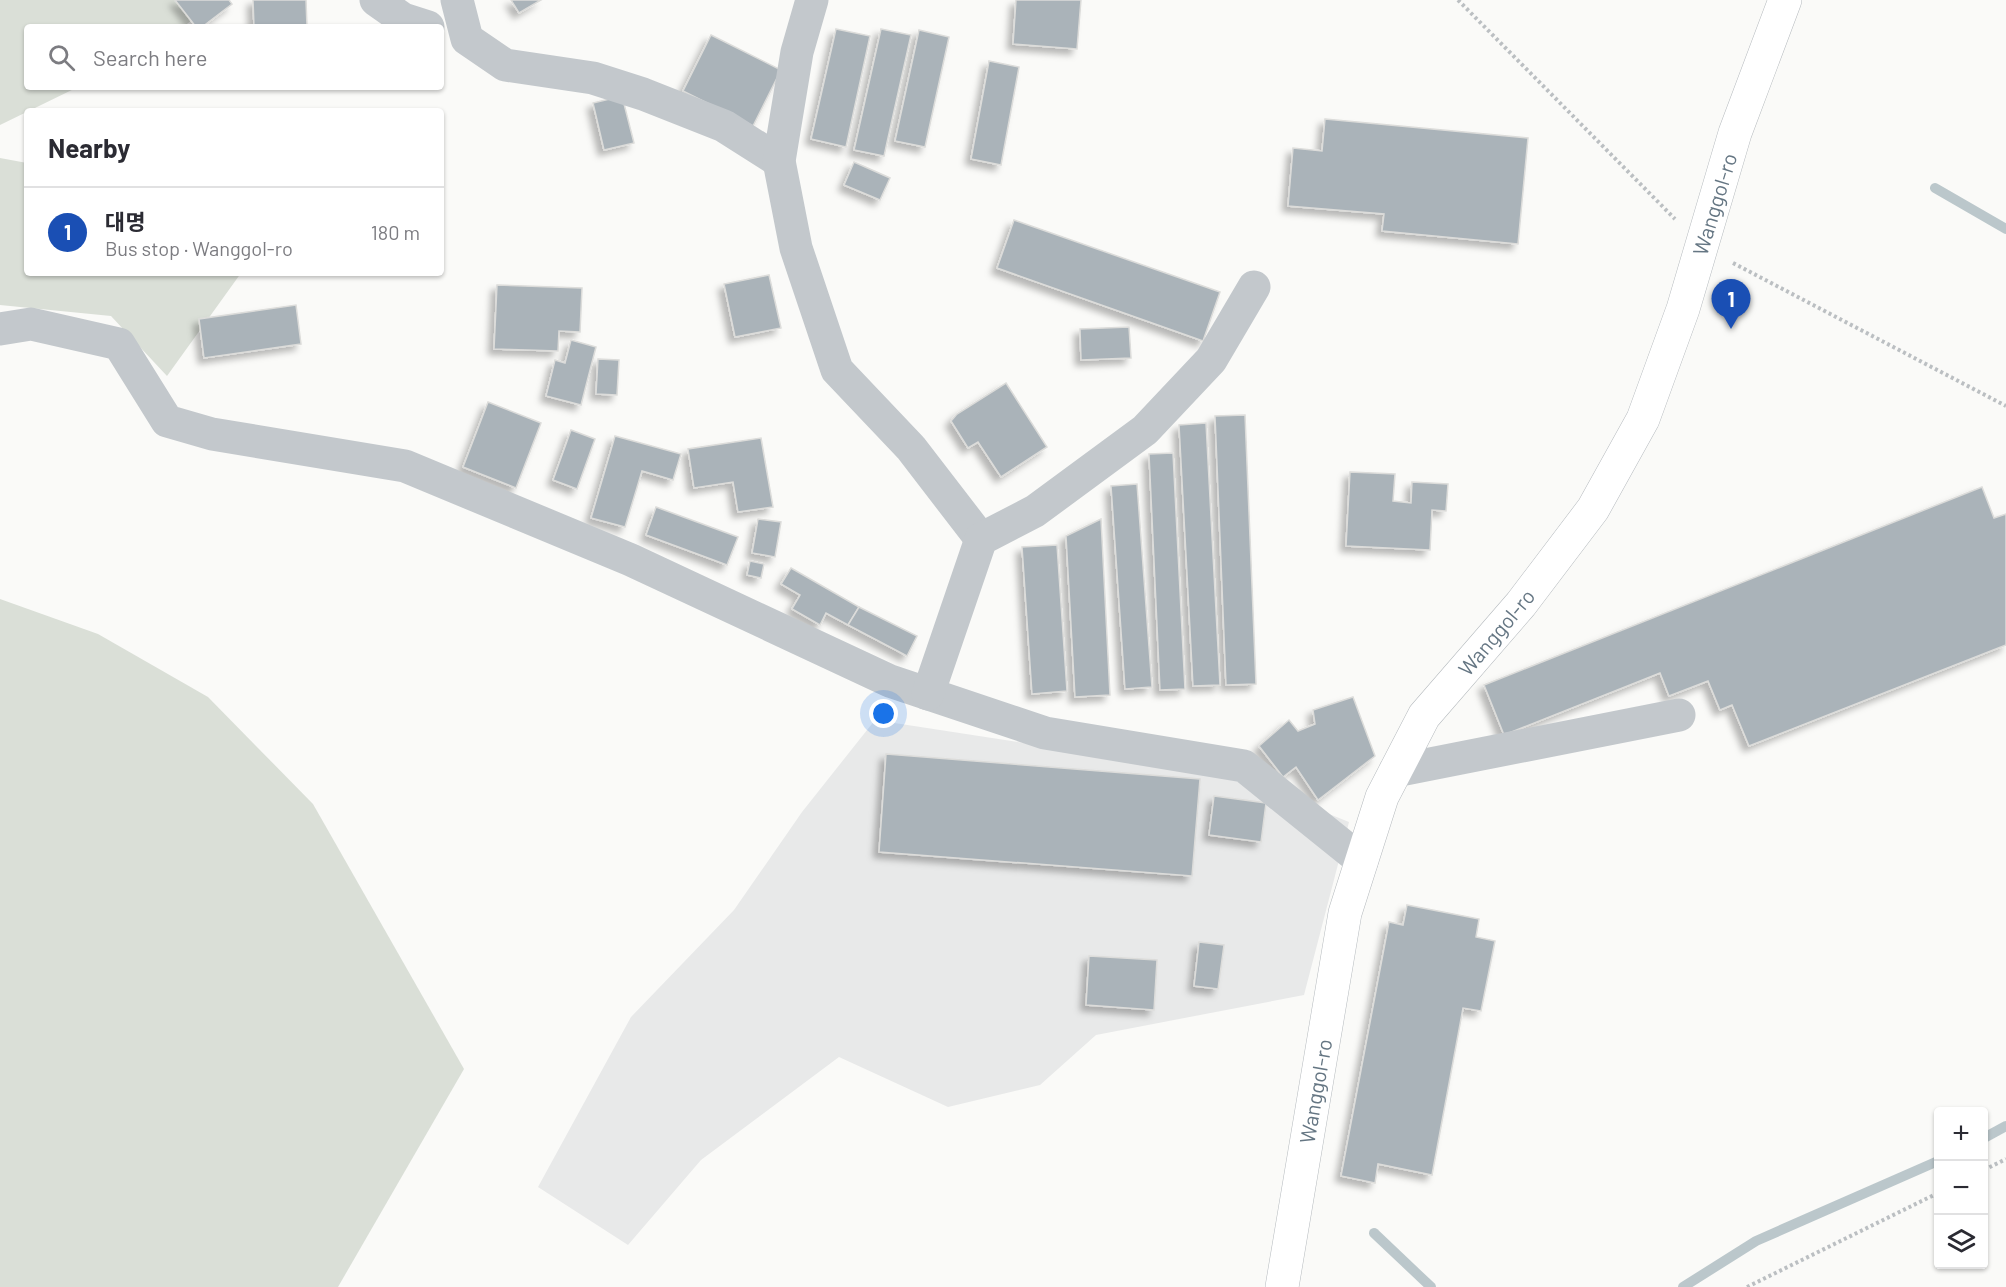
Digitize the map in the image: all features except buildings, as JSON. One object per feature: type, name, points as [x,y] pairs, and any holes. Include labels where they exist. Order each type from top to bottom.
[{"type":"main road","name":"Wanggol-ro","points":[[1282,1287],[1345,913],[1382,797],[1424,716],[1521,604],[1593,509],[1643,418],[1683,309],[1736,133],[1785,0]]},
{"type":"street","points":[[376,0],[402,19],[418,24]]},
{"type":"street","points":[[457,0],[454,35],[506,65],[593,78],[642,94],[724,126],[779,161]]},
{"type":"street","points":[[812,0],[797,52],[779,161],[795,248],[837,370],[911,448],[981,539]]},
{"type":"street","points":[[928,694],[981,539],[1035,511],[1144,430],[1211,360],[1254,287]]},
{"type":"street","points":[[0,329],[32,324],[119,344],[167,422],[212,434],[405,466],[631,560],[890,681],[1045,734],[1244,766],[1362,861]]},
{"type":"street","points":[[1395,771],[1679,715]]},
{"type":"path","points":[[1988,1168],[2006,1159]]},
{"type":"path","points":[[1747,1287],[1934,1194]]},
{"type":"shaded area","points":[[0,0],[218,0],[187,24],[24,24],[24,90],[72,90],[35,108],[24,108],[24,113],[0,125]]},
{"type":"shaded area","points":[[0,158],[24,162],[24,276],[239,276],[167,376],[111,316],[0,305]]},
{"type":"shaded area","points":[[0,599],[98,634],[208,697],[313,804],[464,1069],[338,1287],[0,1287]]},
{"type":"shaded area","points":[[875,720],[1232,775],[1349,822],[1304,995],[1096,1035],[1040,1085],[948,1107],[839,1057],[701,1160],[628,1245],[538,1187],[631,1017],[734,910],[802,812]]},
{"type":"waterway","points":[[1935,188],[2006,229]]},
{"type":"waterway","points":[[1988,1136],[2006,1126]]},
{"type":"waterway","points":[[1683,1287],[1756,1241],[1934,1163]]},
{"type":"waterway","points":[[1374,1233],[1431,1287]]},
{"type":"place","name":"대명","points":[[1731,329]]}]
